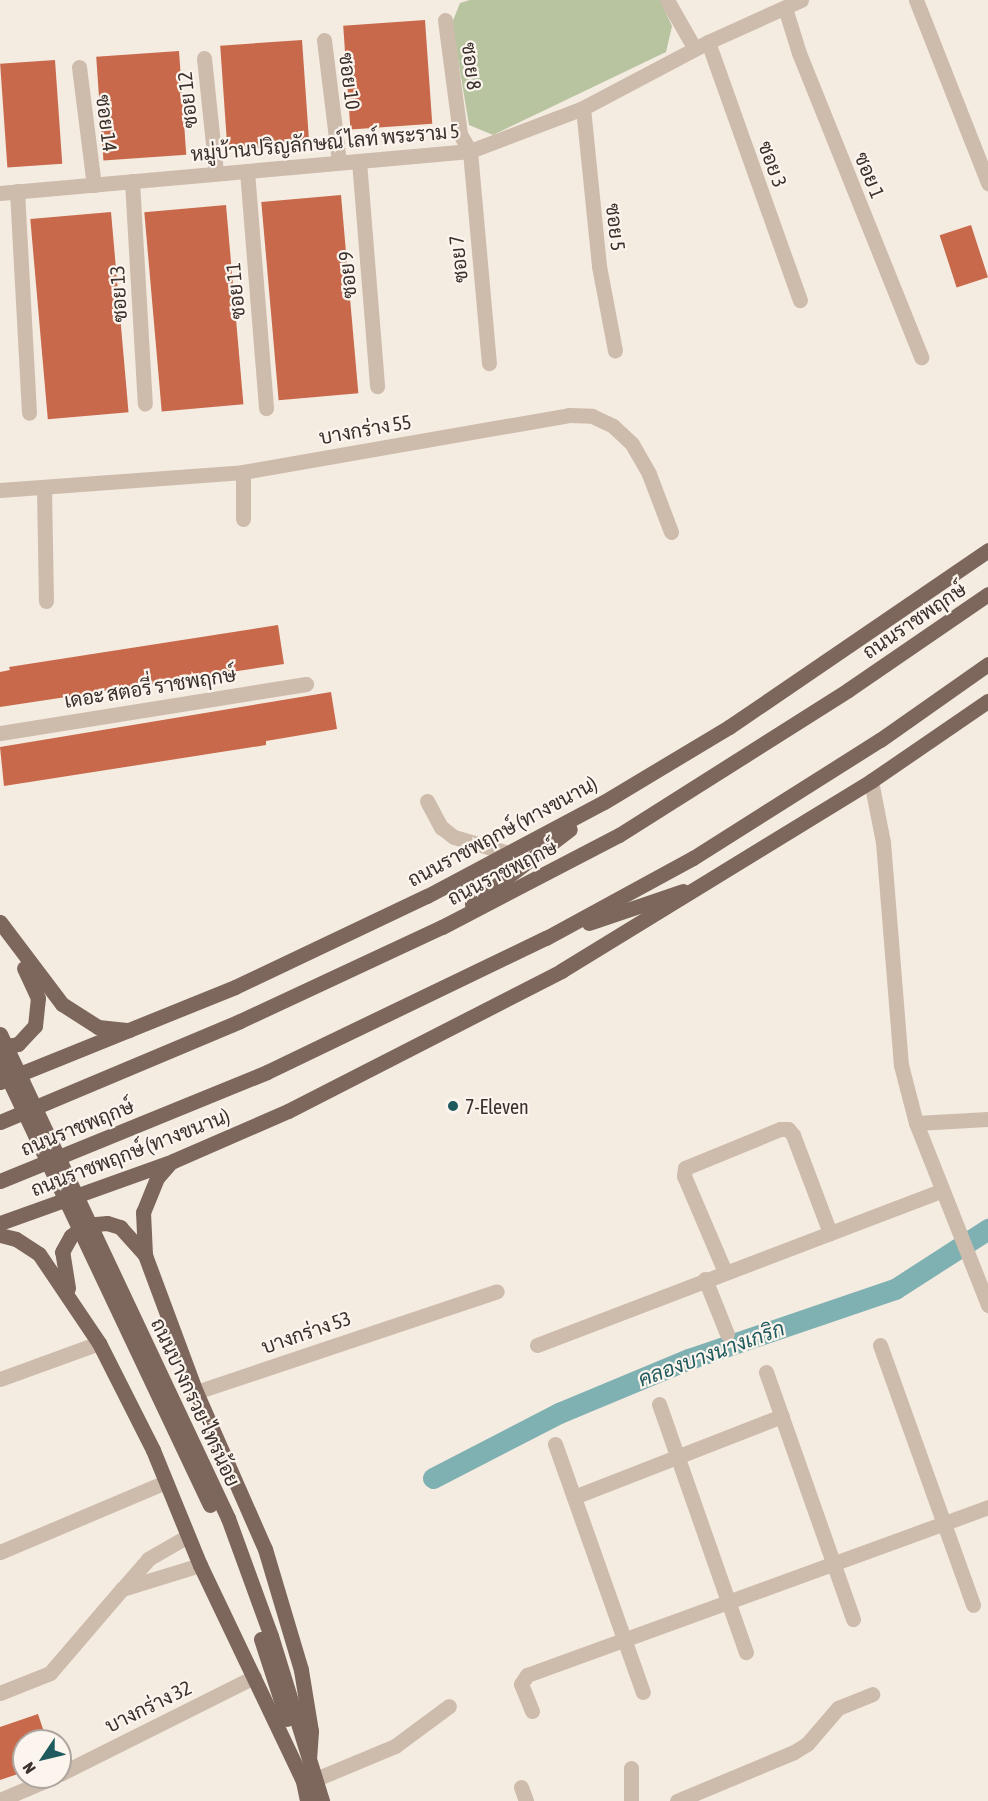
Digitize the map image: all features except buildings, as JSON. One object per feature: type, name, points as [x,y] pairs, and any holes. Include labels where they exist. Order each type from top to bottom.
[{"type":"main road","name":"ถนนราชพฤกษ์ (ทางขนาน)","points":[[0,1082],[132,1031],[235,987],[508,853],[604,802],[729,727],[988,550]]},
{"type":"main road","name":"ถนนราชพฤกษ์","points":[[0,1122],[240,1021],[442,927],[619,835],[848,690],[988,594]]},
{"type":"main road","name":"ถนนราชพฤกษ์","points":[[0,1181],[267,1072],[546,938],[712,846],[880,740],[988,664]]},
{"type":"main road","name":"ถนนราชพฤกษ์ (ทางขนาน)","points":[[0,1223],[172,1161],[288,1111],[561,971],[871,781],[988,701]]},
{"type":"main road","points":[[442,927],[604,802]]},
{"type":"main road","points":[[546,938],[708,882]]},
{"type":"main road","points":[[0,922],[62,1004],[98,1027],[132,1031]]},
{"type":"main road","points":[[0,927],[34,984],[40,1012],[27,1038],[0,1047]]},
{"type":"main road","name":"ถนนบางกรวย-ไทรน้อย","points":[[0,1034],[228,1518],[309,1779]]},
{"type":"main road","name":"ถนนบางกรวย-ไทรน้อย","points":[[0,1061],[218,1521],[266,1637],[309,1757],[310,1801]]},
{"type":"main road","points":[[172,1161],[157,1178],[143,1212],[145,1255],[196,1392],[266,1549],[301,1670],[311,1731],[309,1757]]},
{"type":"main road","points":[[75,1305],[62,1266],[62,1252],[71,1236],[85,1225],[107,1222],[120,1227],[145,1255]]},
{"type":"main road","points":[[0,1235],[16,1239],[39,1254],[99,1343],[166,1482],[200,1564],[254,1677],[309,1779]]},
{"type":"street","name":"ซอย 3","points":[[667,0],[702,46],[800,300]]},
{"type":"street","points":[[916,0],[988,183]]},
{"type":"street","name":"หมู่บ้านปริญลักษณ์ ไลท์ พระราม 5","points":[[0,193],[470,151],[583,108],[702,46],[793,3]]},
{"type":"street","name":"ซอย 1","points":[[793,3],[799,53],[921,357]]},
{"type":"street","name":"ซอย 8","points":[[445,20],[460,134],[470,151]]},
{"type":"street","name":"ซอย 10","points":[[324,40],[339,162]]},
{"type":"street","name":"ซอย 12","points":[[204,58],[216,173]]},
{"type":"street","name":"ซอย 14","points":[[79,67],[94,184]]},
{"type":"street","name":"ซอย 5","points":[[583,108],[599,266],[615,351]]},
{"type":"street","name":"ซอย 7","points":[[470,151],[489,363]]},
{"type":"street","name":"ซอย 9","points":[[359,161],[377,386]]},
{"type":"street","name":"ซอย 11","points":[[247,171],[266,408]]},
{"type":"street","name":"ซอย 13","points":[[132,181],[145,404]]},
{"type":"street","points":[[17,191],[29,413]]},
{"type":"street","name":"บางกร่าง 55","points":[[0,490],[243,472],[569,415],[592,416],[613,426],[632,444],[649,474],[671,532]]},
{"type":"street","points":[[243,472],[243,519]]},
{"type":"street","points":[[44,488],[46,601]]},
{"type":"street","name":"เดอะ สตอรี่ ราชพฤกษ์","points":[[0,733],[306,684]]},
{"type":"street","points":[[871,781],[883,842],[901,1065],[916,1124],[988,1305]]},
{"type":"street","points":[[427,801],[441,827],[454,837],[489,844],[508,853]]},
{"type":"street","points":[[916,1124],[988,1119]]},
{"type":"street","points":[[724,1272],[684,1176],[685,1168],[780,1129],[788,1129],[793,1135],[830,1233]]},
{"type":"street","points":[[537,1345],[705,1279],[941,1191]]},
{"type":"street","points":[[705,1279],[727,1334]]},
{"type":"street","name":"บางกร่าง 53","points":[[196,1392],[497,1290]]},
{"type":"street","points":[[0,1379],[99,1343]]},
{"type":"street","points":[[880,1345],[974,1605]]},
{"type":"street","points":[[766,1372],[854,1620]]},
{"type":"street","points":[[659,1404],[747,1652]]},
{"type":"street","points":[[574,1497],[782,1416]]},
{"type":"street","points":[[555,1444],[643,1692]]},
{"type":"street","points":[[0,1552],[166,1482]]},
{"type":"street","points":[[532,1711],[520,1684],[523,1678],[624,1637],[988,1507]]},
{"type":"street","points":[[0,1693],[50,1673],[148,1559],[188,1536]]},
{"type":"street","points":[[122,1589],[200,1564]]},
{"type":"street","name":"บางกร่าง 32","points":[[72,1768],[254,1677]]},
{"type":"street","points":[[677,1801],[794,1752],[807,1744],[838,1708],[872,1694]]},
{"type":"street","points":[[309,1779],[403,1741],[449,1706]]},
{"type":"street","points":[[631,1768],[631,1801]]},
{"type":"street","points":[[0,1800],[26,1789]]},
{"type":"green space","points":[[470,0],[660,0],[672,26],[666,52],[493,135],[469,125],[452,23],[460,3]]},
{"type":"waterway","name":"คลองบางนางเกริก","points":[[433,1478],[559,1413],[689,1359],[895,1289],[988,1229]]},
{"type":"place","name":"7-Eleven","points":[[453,1106]]}]
